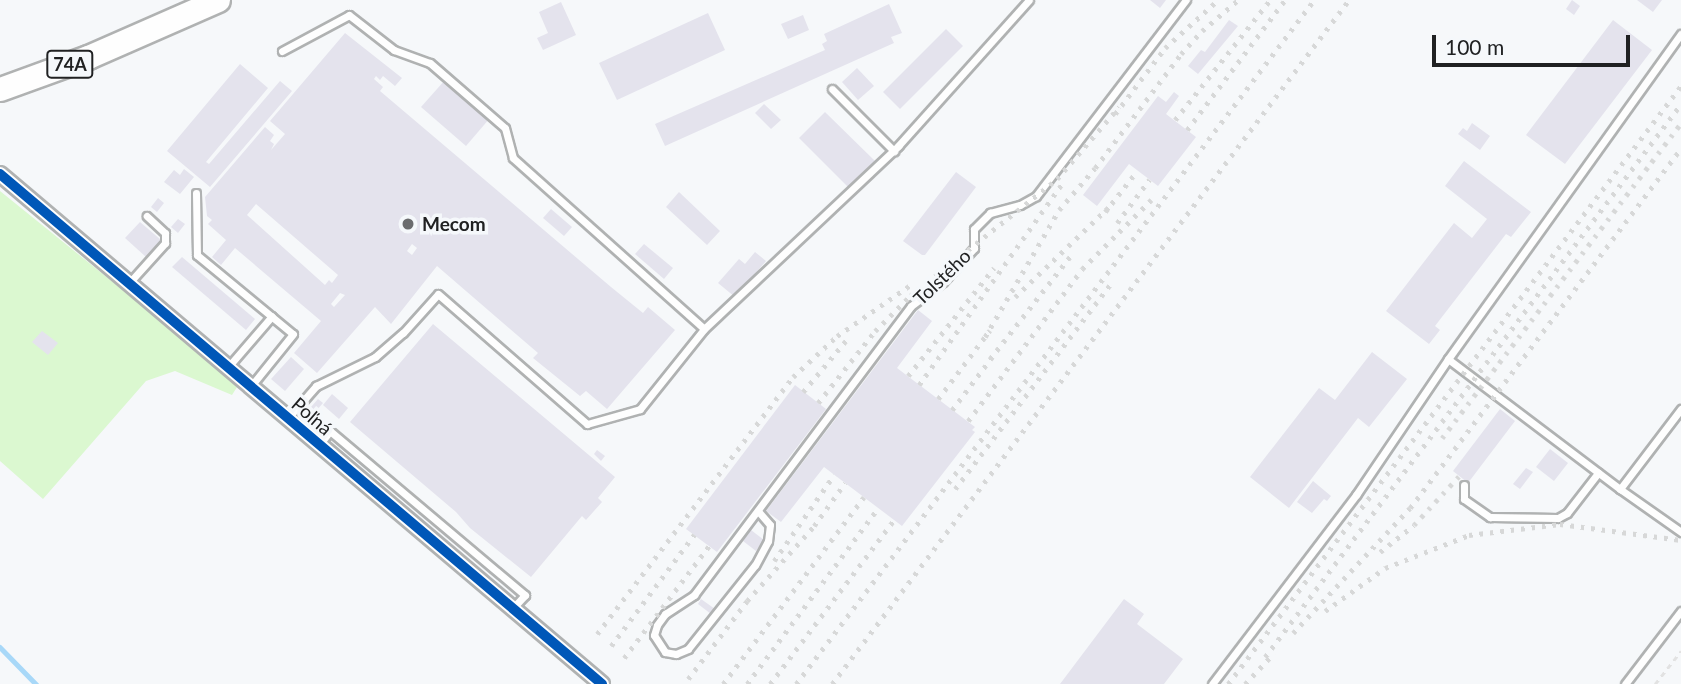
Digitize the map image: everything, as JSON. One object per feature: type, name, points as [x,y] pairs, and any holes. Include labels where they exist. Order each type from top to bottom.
[{"type":"main road","name":"74A","points":[[0,89],[88,57],[218,0]]},
{"type":"street","name":"Poľná","points":[[0,174],[603,684]]},
{"type":"lane","points":[[288,418],[316,386],[375,357],[403,333],[438,294],[587,424],[640,409],[704,329],[894,150],[1029,0]]},
{"type":"lane","name":"Tolstého","points":[[758,510],[770,525],[768,541],[755,565],[688,649],[676,654],[665,652],[654,635],[657,625],[666,614],[694,595],[911,306],[943,282],[974,248],[974,229],[990,213],[1020,205],[1036,196],[1186,0]]},
{"type":"lane","points":[[282,51],[349,15],[394,51],[430,63],[505,128],[513,158],[704,329]]},
{"type":"lane","points":[[1212,684],[1356,495],[1448,359],[1681,34]]},
{"type":"lane","points":[[832,89],[894,150]]},
{"type":"lane","points":[[196,193],[197,254],[293,334],[251,386]]},
{"type":"lane","points":[[129,283],[166,243],[165,233],[147,216]]},
{"type":"lane","points":[[228,368],[272,316]]},
{"type":"lane","points":[[1448,359],[1598,473],[1681,532]]},
{"type":"lane","points":[[1620,489],[1681,409]]},
{"type":"lane","points":[[1464,485],[1464,499],[1490,517],[1558,518],[1567,513],[1598,473]]},
{"type":"lane","points":[[1671,525],[1681,523]]},
{"type":"lane","points":[[1625,684],[1681,611]]},
{"type":"path","points":[[1655,684],[1681,651]]},
{"type":"green space","points":[[0,191],[239,384],[232,395],[175,371],[146,381],[43,499],[0,461]]},
{"type":"building","points":[[1150,0],[1166,0],[1160,8]]},
{"type":"building","points":[[1572,0],[1580,6],[1574,15],[1566,9]]},
{"type":"building","points":[[1637,0],[1662,0],[1653,12]]},
{"type":"building","points":[[561,2],[576,35],[543,50],[537,38],[548,33],[539,12]]},
{"type":"building","points":[[889,4],[902,33],[891,37],[894,43],[665,146],[655,124],[825,50],[822,44],[827,41],[824,34]]},
{"type":"building","points":[[708,13],[725,50],[617,100],[599,63]]},
{"type":"building","points":[[803,15],[809,30],[788,39],[781,24]]},
{"type":"building","points":[[1229,20],[1238,26],[1198,74],[1188,66],[1201,50],[1205,52]]},
{"type":"building","points":[[1613,20],[1652,50],[1565,164],[1526,135]]},
{"type":"building","points":[[946,29],[963,46],[900,109],[883,92]]},
{"type":"building","name":"Mecom","points":[[345,33],[402,78],[395,86],[383,76],[380,80],[376,76],[374,79],[383,87],[380,91],[643,313],[648,307],[675,330],[607,409],[586,391],[580,396],[533,358],[538,353],[437,266],[391,324],[375,307],[317,373],[294,353],[321,321],[235,248],[221,265],[212,257],[226,240],[208,224],[212,220],[207,216],[205,197],[265,127],[274,135],[270,141],[274,144],[271,150],[285,134],[270,121]],"holes":[[[256,204],[338,275],[332,283],[329,280],[325,285],[247,215]],[[412,244],[417,248],[412,255],[407,251]],[[340,293],[345,295],[334,307],[331,304]]]},
{"type":"building","points":[[240,64],[268,88],[206,162],[209,164],[280,81],[292,91],[210,187],[167,151]]},
{"type":"building","points":[[857,68],[874,86],[858,100],[842,82]]},
{"type":"building","points":[[445,80],[490,118],[466,146],[421,107]]},
{"type":"building","points":[[1174,92],[1179,96],[1166,114],[1196,137],[1158,186],[1129,164],[1097,206],[1083,195],[1158,96],[1166,102]]},
{"type":"building","points":[[764,104],[781,120],[771,129],[755,113]]},
{"type":"building","points":[[825,112],[875,161],[849,188],[799,138]]},
{"type":"building","points":[[1472,123],[1490,136],[1480,150],[1458,134],[1463,128],[1467,131]]},
{"type":"building","points":[[1464,161],[1531,212],[1511,237],[1506,234],[1435,326],[1440,330],[1429,344],[1386,311],[1454,223],[1472,238],[1487,219],[1445,186]]},
{"type":"building","points":[[184,169],[194,177],[180,194],[164,182],[174,170],[180,175]]},
{"type":"building","points":[[956,172],[976,187],[925,255],[922,255],[903,241]]},
{"type":"building","points":[[679,192],[720,231],[707,245],[666,207]]},
{"type":"building","points":[[158,198],[164,203],[157,212],[151,207]]},
{"type":"building","points":[[551,209],[572,227],[564,236],[543,218]]},
{"type":"building","points":[[178,219],[185,224],[178,233],[171,227]]},
{"type":"building","points":[[140,222],[161,240],[146,257],[125,238]]},
{"type":"building","points":[[644,244],[673,268],[664,279],[635,254]]},
{"type":"building","points":[[755,252],[766,261],[735,297],[718,283],[739,259],[745,264]]},
{"type":"building","points":[[182,257],[255,319],[246,330],[172,267]]},
{"type":"building","points":[[918,310],[932,321],[897,368],[975,427],[972,430],[975,432],[902,526],[824,467],[781,522],[766,511]]},
{"type":"building","points":[[433,324],[615,477],[598,498],[602,502],[586,520],[582,516],[531,577],[470,528],[456,512],[350,422]]},
{"type":"building","points":[[42,331],[58,343],[48,355],[32,342]]},
{"type":"building","points":[[1372,352],[1407,379],[1369,427],[1358,418],[1289,508],[1250,477],[1319,388],[1335,400]]},
{"type":"building","points":[[291,357],[304,369],[285,391],[271,379]]},
{"type":"building","points":[[795,385],[826,409],[717,552],[686,529]]},
{"type":"building","points":[[332,394],[348,408],[339,419],[323,405]]},
{"type":"building","points":[[318,399],[323,403],[316,411],[311,407]]},
{"type":"building","points":[[1500,409],[1515,421],[1468,483],[1453,471]]},
{"type":"building","points":[[1550,449],[1568,463],[1554,481],[1536,467]]},
{"type":"building","points":[[597,450],[605,456],[601,461],[594,454]]},
{"type":"building","points":[[1526,468],[1533,472],[1520,489],[1513,484]]},
{"type":"building","points":[[1313,481],[1331,496],[1327,501],[1324,499],[1312,513],[1297,502]]},
{"type":"building","points":[[751,530],[764,540],[756,551],[743,541]]},
{"type":"building","points":[[701,599],[715,609],[711,614],[698,604]]},
{"type":"building","points":[[1124,599],[1144,614],[1137,624],[1183,659],[1164,684],[1060,684]]},
{"type":"waterway","points":[[0,647],[36,684]]},
{"type":"railway","points":[[1115,114],[1165,48],[1218,0]]},
{"type":"railway","points":[[985,337],[1059,210],[1095,168],[1181,54],[1202,31],[1238,0]]},
{"type":"railway","points":[[1175,120],[1270,0]]},
{"type":"railway","points":[[1187,130],[1285,0]]},
{"type":"railway","points":[[796,684],[1314,0]]},
{"type":"railway","points":[[832,684],[1349,0]]},
{"type":"railway","points":[[1228,684],[1681,86]]},
{"type":"railway","points":[[1265,657],[1681,104]]},
{"type":"railway","points":[[818,403],[875,331],[910,296],[1057,179],[1119,107]]},
{"type":"railway","points":[[1442,438],[1681,123]]},
{"type":"railway","points":[[1293,633],[1410,508],[1681,148]]},
{"type":"railway","points":[[1105,212],[1137,171]]},
{"type":"railway","points":[[1117,223],[1149,180]]},
{"type":"railway","points":[[919,385],[1064,181]]},
{"type":"railway","points":[[968,421],[1082,269],[1151,200]]},
{"type":"railway","points":[[1015,297],[1111,205]]},
{"type":"railway","points":[[990,359],[1072,254]]},
{"type":"railway","points":[[908,376],[994,268]]},
{"type":"railway","points":[[955,489],[1112,282]]},
{"type":"railway","points":[[597,634],[793,377],[837,336],[909,286]]},
{"type":"railway","points":[[938,399],[990,330]]},
{"type":"railway","points":[[803,392],[849,337]]},
{"type":"railway","points":[[952,410],[995,353]]},
{"type":"railway","points":[[774,561],[834,475]]},
{"type":"railway","points":[[1380,552],[1414,525],[1459,476]]},
{"type":"railway","points":[[688,679],[747,601],[814,526],[845,483]]},
{"type":"railway","points":[[723,684],[864,497]]},
{"type":"railway","points":[[747,684],[878,508]]},
{"type":"railway","points":[[770,684],[894,520]]},
{"type":"railway","points":[[1325,611],[1385,568],[1469,535],[1560,524],[1681,540]]},
{"type":"railway","points":[[611,646],[694,535]]},
{"type":"railway","points":[[624,658],[709,546]]},
{"type":"railway","points":[[1245,684],[1274,653]]},
{"type":"cycle path","points":[[0,174],[602,684]]},
{"type":"place","name":"Mecom","points":[[408,224]]}]
